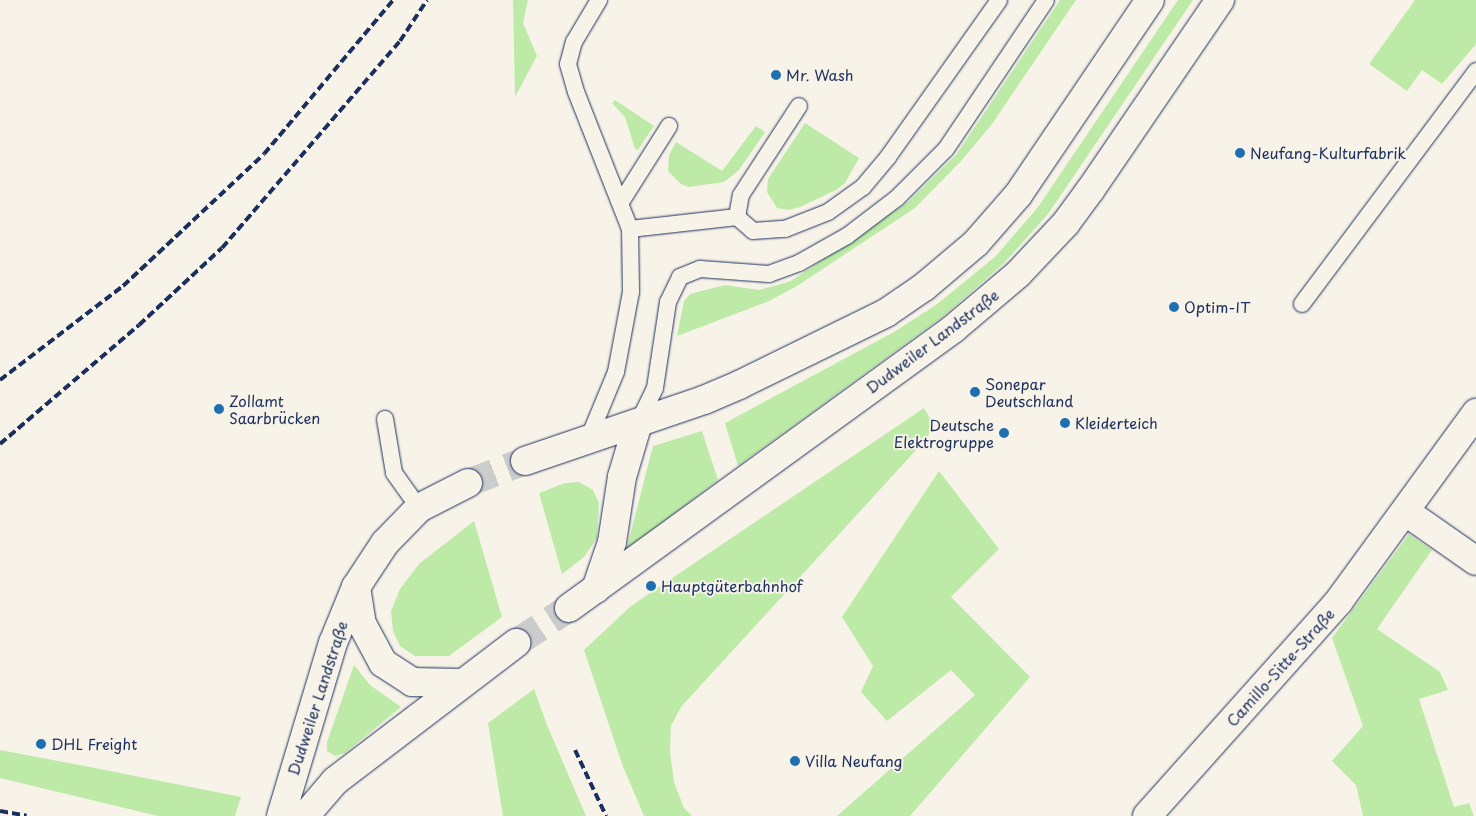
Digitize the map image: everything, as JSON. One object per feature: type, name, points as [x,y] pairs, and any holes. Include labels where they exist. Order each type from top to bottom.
[{"type":"main road","points":[[525,462],[587,442],[739,385],[886,313],[924,287],[976,243],[1018,195],[1150,0]]},
{"type":"main road","name":"Dudweiler Landstraße","points":[[569,608],[953,329],[1018,274],[1066,223],[1092,189],[1220,0]]},
{"type":"main road","name":"Camillo-Sitte-Straße","points":[[1147,816],[1339,600],[1406,512],[1476,414]]},
{"type":"main road","points":[[596,589],[612,542],[622,477],[638,423]]},
{"type":"main road","name":"Dudweiler Landstraße","points":[[281,816],[333,643],[356,587],[385,543],[418,508],[468,483]]},
{"type":"main road","points":[[1406,512],[1476,561]]},
{"type":"main road","points":[[356,587],[362,624],[383,663],[412,682],[461,683]]},
{"type":"main road","points":[[305,816],[335,781],[461,683],[516,643]]},
{"type":"lane","points":[[587,442],[616,372],[631,292],[630,229],[621,202],[576,92],[568,64],[574,42],[599,0]]},
{"type":"lane","points":[[630,229],[737,217],[754,231],[785,229],[828,212],[863,187],[888,157],[999,0]]},
{"type":"lane","points":[[638,423],[655,388],[668,302],[680,276],[700,269],[769,274],[799,263],[847,236],[897,198],[946,149],[1046,0]]},
{"type":"lane","points":[[1302,304],[1476,70]]},
{"type":"lane","points":[[737,217],[741,195],[799,106]]},
{"type":"lane","points":[[621,202],[669,126]]},
{"type":"lane","points":[[386,420],[394,473],[418,508]]},
{"type":"green space","points":[[513,0],[528,0],[523,23],[537,56],[515,97]]},
{"type":"green space","points":[[1060,0],[1076,0],[992,124],[962,160],[915,208],[797,286],[769,301],[677,336],[684,301],[690,294],[725,285],[759,290],[791,281],[909,201],[956,155]]},
{"type":"green space","points":[[1178,0],[1193,0],[1048,214],[1004,263],[945,315],[738,466],[725,423],[894,332],[936,305],[996,256],[1038,207]]},
{"type":"green space","points":[[1415,0],[1476,0],[1476,44],[1442,84],[1422,70],[1407,91],[1369,64]]},
{"type":"green space","points":[[615,100],[654,126],[638,150],[635,149],[625,117],[612,103]]},
{"type":"green space","points":[[805,123],[859,158],[845,183],[836,190],[800,207],[789,210],[777,208],[767,192],[768,179]]},
{"type":"green space","points":[[756,126],[765,132],[739,170],[724,182],[689,187],[681,184],[668,171],[669,155],[676,142],[722,171]]},
{"type":"green space","points":[[924,408],[932,422],[928,437],[681,707],[671,726],[670,752],[674,782],[684,808],[692,816],[644,816],[622,764],[584,650],[631,606]]},
{"type":"green space","points":[[702,431],[718,480],[626,551],[653,446]]},
{"type":"green space","points":[[939,471],[999,549],[951,597],[1030,677],[910,816],[837,816],[975,695],[951,670],[887,721],[861,692],[873,666],[842,617]]},
{"type":"green space","points":[[579,482],[593,490],[599,503],[597,538],[584,557],[562,574],[539,493],[565,483]]},
{"type":"green space","points":[[474,521],[502,617],[449,656],[415,656],[400,646],[393,631],[391,611],[400,589],[419,564]]},
{"type":"green space","points":[[1409,534],[1432,550],[1377,629],[1440,672],[1448,690],[1419,699],[1454,807],[1469,803],[1474,816],[1363,816],[1356,785],[1332,761],[1363,726],[1332,638]]},
{"type":"green space","points":[[354,665],[370,685],[401,707],[345,753],[335,756],[327,751],[327,742]]},
{"type":"green space","points":[[534,689],[547,725],[586,816],[503,816],[488,723]]},
{"type":"green space","points":[[0,750],[241,797],[235,816],[158,816],[0,778]]},
{"type":"tunnel","points":[[468,483],[525,461]]},
{"type":"tunnel","points":[[516,643],[569,608]]},
{"type":"railway","points":[[0,380],[123,286],[264,154],[393,0]]},
{"type":"railway","points":[[0,444],[139,325],[222,248],[400,41],[427,0]]},
{"type":"railway","points":[[575,750],[606,816]]},
{"type":"railway","points":[[0,811],[27,816]]},
{"type":"place","name":"Mr. Wash","points":[[776,75]]},
{"type":"place","name":"Neufang-Kulturfabrik","points":[[1240,153]]},
{"type":"place","name":"Optim-IT","points":[[1174,307]]},
{"type":"place","name":"Sonepar Deutschland","points":[[975,392]]},
{"type":"place","name":"Zollamt Saarbrücken","points":[[219,409]]},
{"type":"place","name":"Kleiderteich","points":[[1065,423]]},
{"type":"place","name":"Deutsche Elektrogruppe","points":[[1004,433]]},
{"type":"place","name":"Hauptgüterbahnhof","points":[[651,586]]},
{"type":"place","name":"DHL Freight","points":[[41,744]]},
{"type":"place","name":"Villa Neufang","points":[[795,761]]}]
